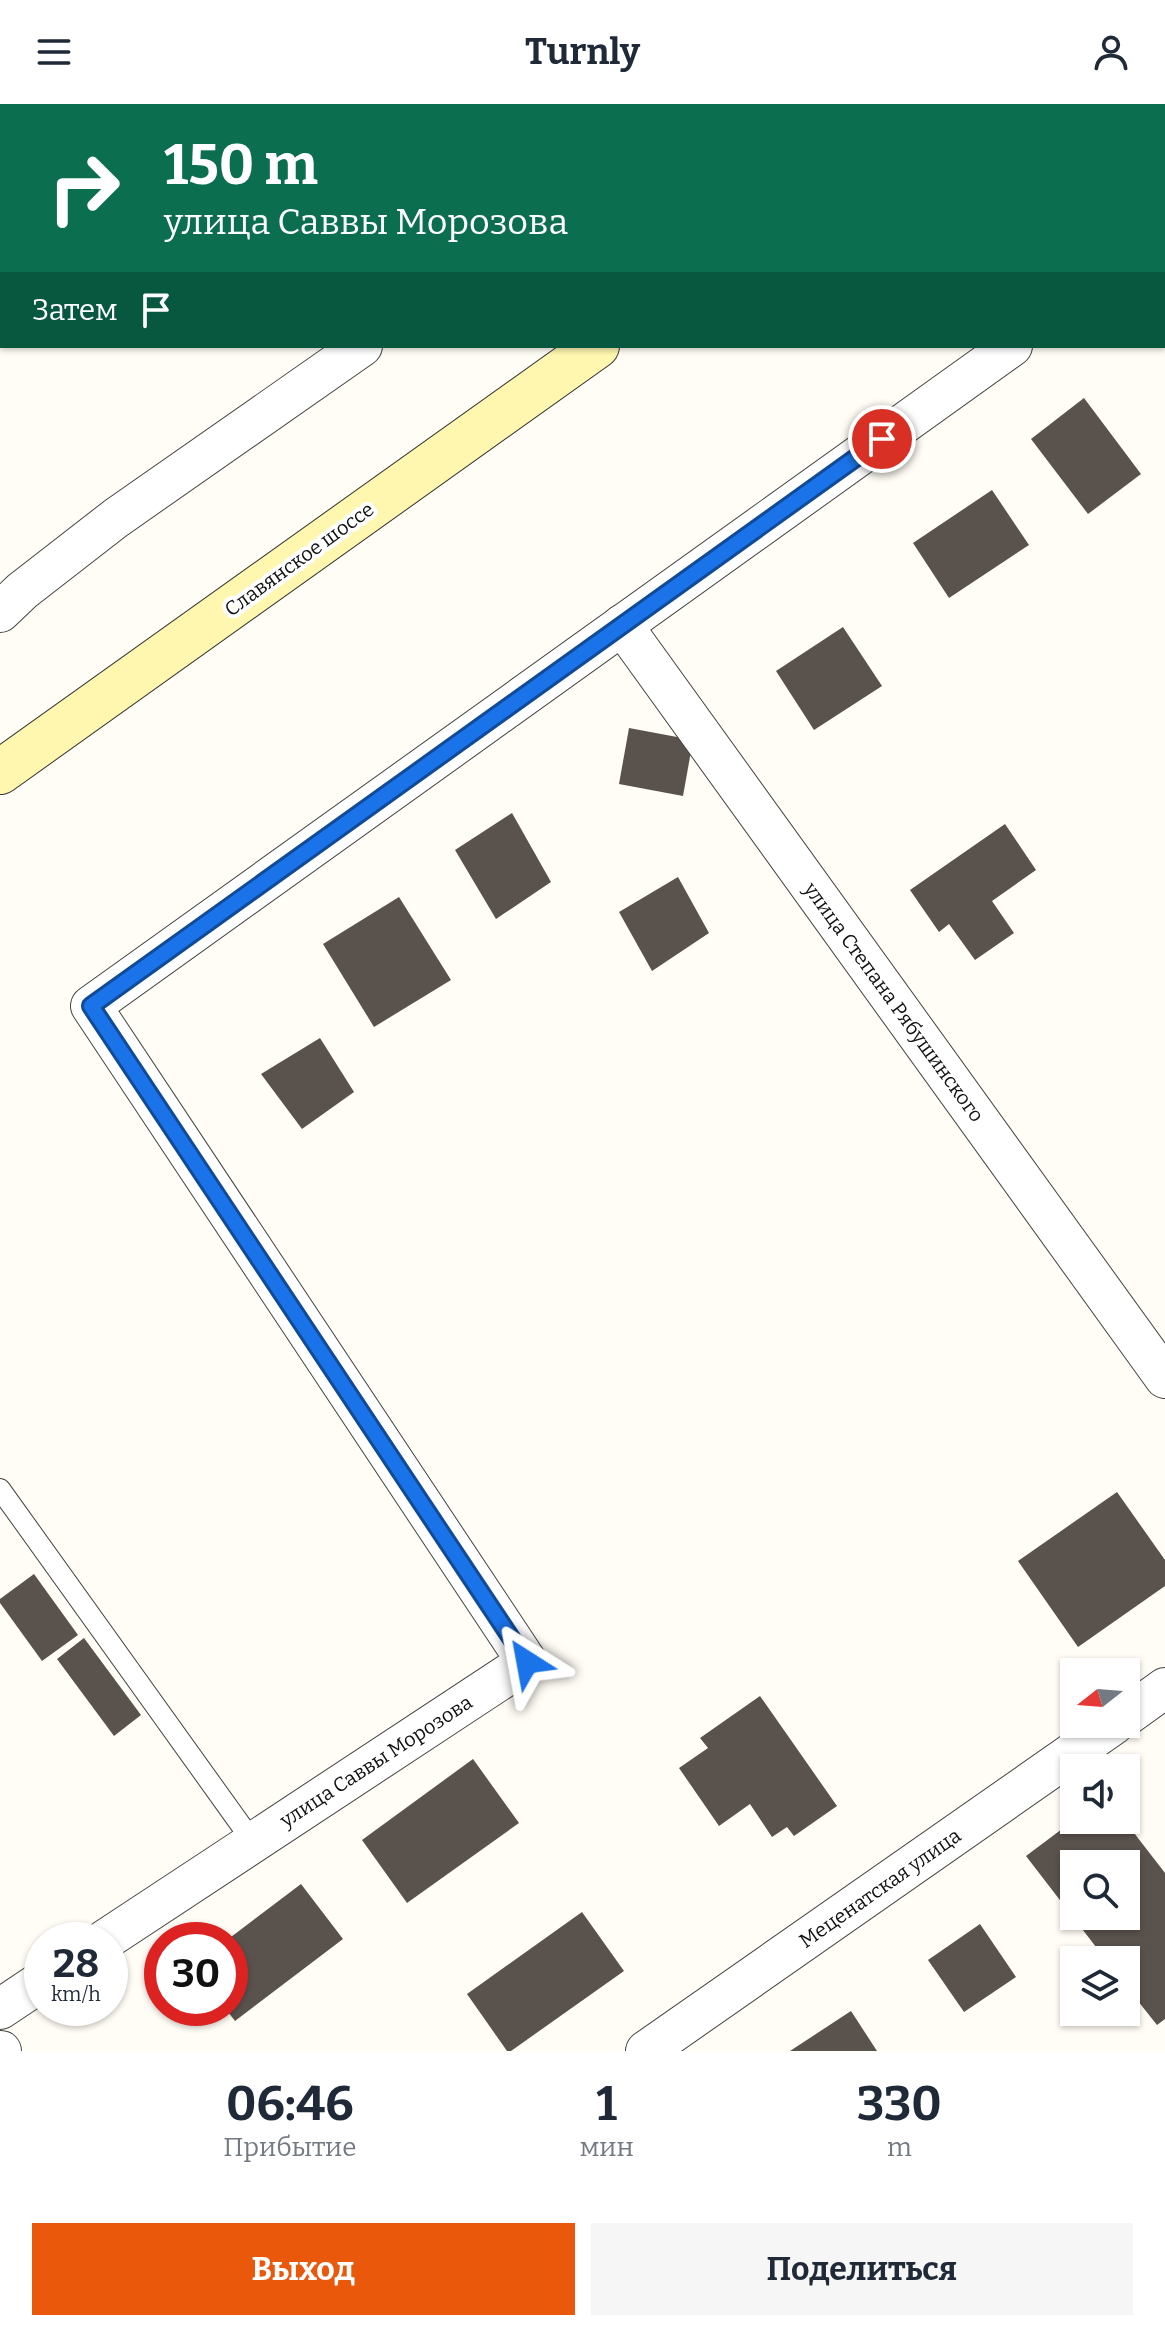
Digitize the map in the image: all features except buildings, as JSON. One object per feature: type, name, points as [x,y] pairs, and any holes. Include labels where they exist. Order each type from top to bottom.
[{"type":"main road","name":"Славянское шоссе","points":[[0,772],[594,348]]},
{"type":"street","points":[[0,612],[22,591],[116,518],[359,348]]},
{"type":"street","name":"улица Саввы Морозова","points":[[128,1925],[527,1662],[91,1006],[1009,348]]},
{"type":"street","name":"улица Степана Рябушинского","points":[[622,625],[1165,1378]]},
{"type":"street","points":[[1140,1706],[1165,1688]]},
{"type":"street","name":"Меценатская улица","points":[[646,2051],[1094,1738]]},
{"type":"street","points":[[0,2009],[24,1993]]},
{"type":"lane","points":[[0,1489],[253,1842]]},
{"type":"route","points":[[527,1662],[91,1006],[882,439]]}]
